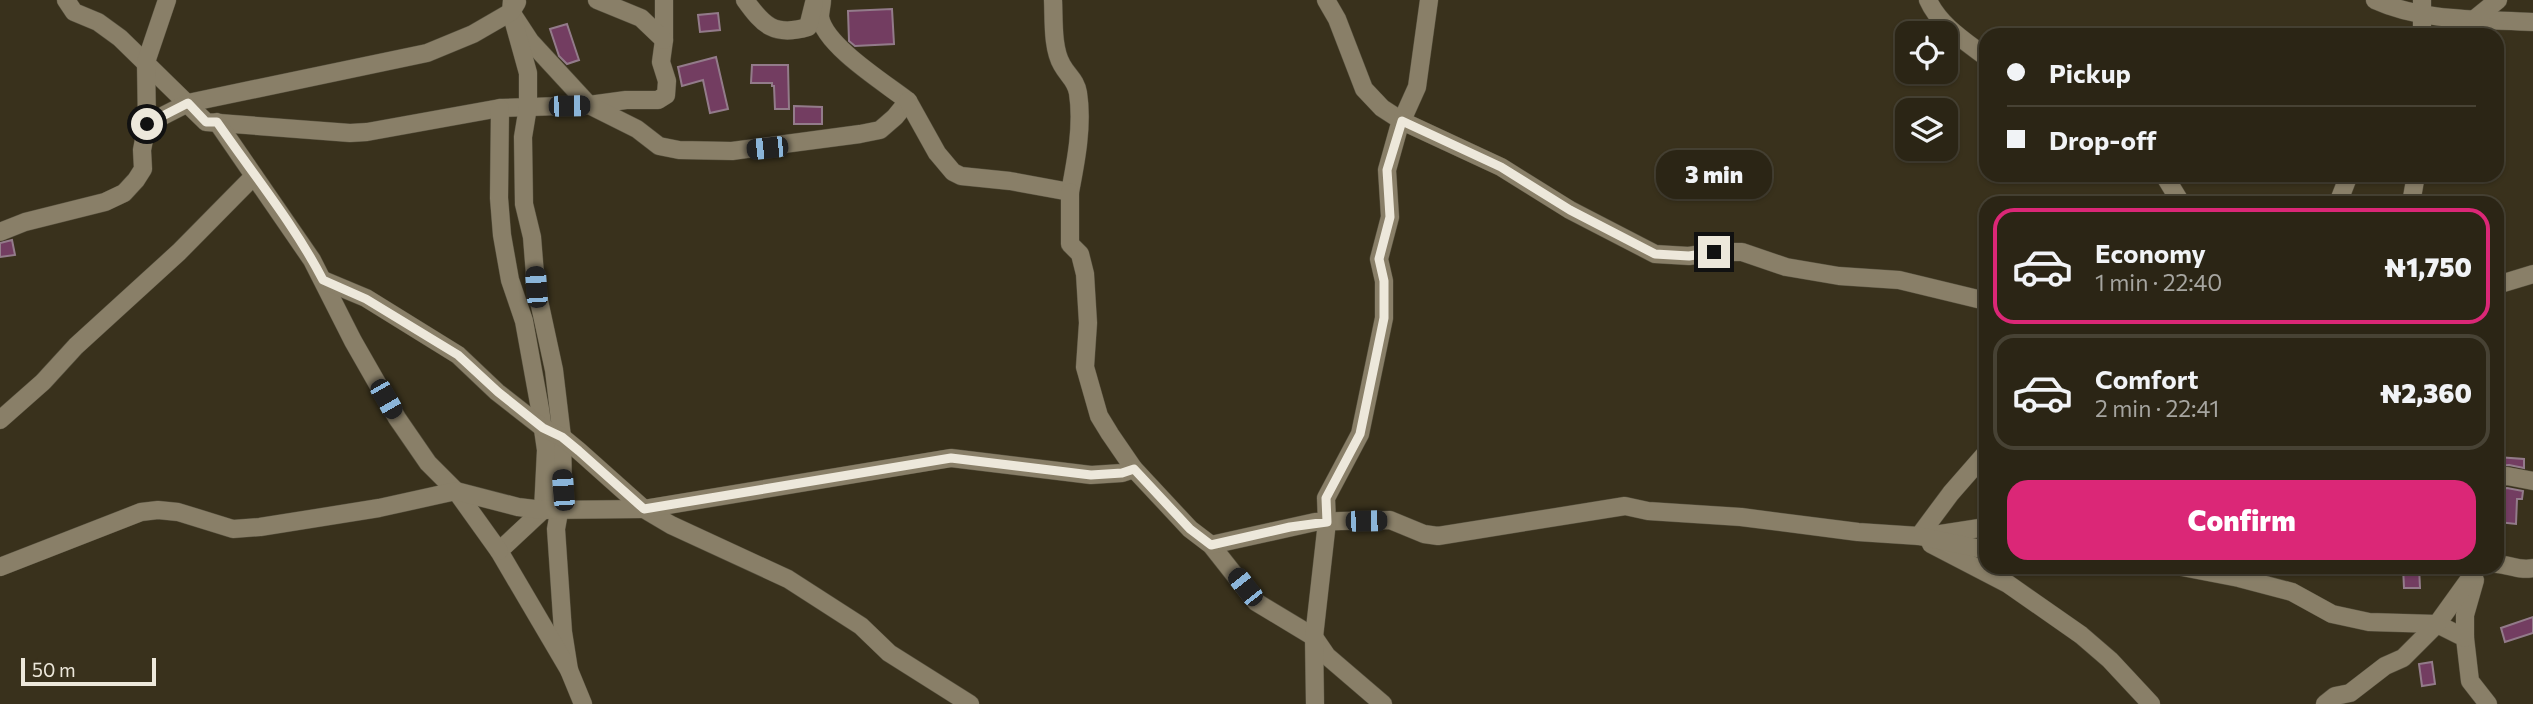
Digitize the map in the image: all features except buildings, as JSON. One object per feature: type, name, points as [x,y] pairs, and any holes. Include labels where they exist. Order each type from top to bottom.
[{"type":"street","points":[[65,0],[74,12],[98,22],[120,38],[206,122],[358,133],[500,107],[658,100],[666,95],[667,81],[661,62],[664,0]]},
{"type":"street","points":[[0,232],[26,222],[105,202],[124,193],[136,180],[143,169],[142,150],[147,124],[146,62],[167,0]]},
{"type":"street","points":[[597,0],[641,18],[664,40]]},
{"type":"street","points":[[744,0],[762,23],[772,28],[800,30],[808,27],[816,0]]},
{"type":"street","points":[[822,0],[820,19],[836,43],[849,58],[908,101],[926,135],[953,172],[961,176],[1010,181],[1070,192]]},
{"type":"street","points":[[1053,0],[1061,64],[1075,81],[1078,95],[1078,144],[1070,192],[1070,244],[1080,254],[1085,274],[1088,323],[1084,357],[1099,416],[1134,469],[1190,529],[1211,545],[1256,601],[1314,637],[1327,656],[1383,704]]},
{"type":"street","points":[[1326,0],[1337,19],[1364,89],[1381,108],[1402,121],[1501,167],[1570,210],[1655,254],[1689,256],[1714,252],[1742,252],[1786,267],[1839,276],[1899,280],[1979,299]]},
{"type":"street","points":[[1315,704],[1314,637],[1327,522],[1326,498],[1360,434],[1384,318],[1384,281],[1379,259],[1390,217],[1387,170],[1402,121],[1417,87],[1429,0]]},
{"type":"street","points":[[1928,0],[1951,30],[1979,52]]},
{"type":"street","points":[[2375,0],[2389,6],[2422,8],[2476,19],[2533,22]]},
{"type":"street","points":[[2464,28],[2498,0]]},
{"type":"street","points":[[147,124],[188,103],[427,53],[473,34],[514,4]]},
{"type":"street","points":[[514,4],[530,41],[589,105],[637,129],[659,146],[679,150],[732,151],[880,130],[908,101]]},
{"type":"street","points":[[499,551],[551,510],[563,490],[562,437],[554,370],[536,287],[532,237],[524,204],[523,137],[528,107],[528,74],[514,4]]},
{"type":"street","points":[[2422,8],[2422,28]]},
{"type":"street","points":[[500,107],[499,198],[502,235],[510,281],[524,321],[543,428],[551,510],[556,529],[563,632],[569,670]]},
{"type":"street","points":[[217,122],[312,260],[353,341],[397,418],[428,463],[456,491],[499,551],[569,670],[583,704]]},
{"type":"street","points":[[0,420],[179,252],[254,176]]},
{"type":"street","points":[[2504,283],[2533,274]]},
{"type":"street","points":[[323,280],[366,299],[458,355],[543,428],[562,437],[644,509],[788,579],[861,626],[889,653],[970,704]]},
{"type":"street","points":[[0,568],[141,512],[158,510],[178,512],[233,529],[379,508],[456,491],[517,508],[644,509],[951,458],[1091,475],[1122,473],[1134,469]]},
{"type":"street","points":[[1919,536],[1979,461]]},
{"type":"street","points":[[2504,477],[2533,481]]},
{"type":"street","points":[[1211,545],[1290,527],[1327,522],[1390,520],[1424,534],[1438,536],[1625,506],[1648,511],[1741,517],[1858,532],[1919,536],[1979,549]]},
{"type":"street","points":[[1919,536],[1979,528]]},
{"type":"street","points":[[1919,536],[1979,570]]},
{"type":"street","points":[[2504,565],[2521,570],[2533,568]]},
{"type":"street","points":[[1988,574],[2008,584],[2081,635],[2110,660],[2151,704]]},
{"type":"street","points":[[2218,574],[2292,592],[2332,614],[2369,622],[2437,624],[2465,638]]},
{"type":"street","points":[[2325,704],[2335,696],[2350,693],[2385,666],[2403,658],[2437,624],[2473,574]]},
{"type":"street","points":[[2476,574],[2465,615],[2465,638],[2470,681],[2488,704]]},
{"type":"route","points":[[147,124],[188,103],[206,122],[217,122],[281,212],[323,280],[366,299],[458,355],[543,428],[562,437],[579,451],[644,509],[847,474],[904,468],[951,458],[1091,475],[1122,473],[1134,469],[1190,529],[1211,545],[1315,522],[1327,522],[1326,498],[1360,434],[1384,318],[1384,281],[1379,259],[1390,217],[1387,170],[1402,121],[1501,167],[1570,210],[1655,254],[1689,256],[1714,252]]}]
